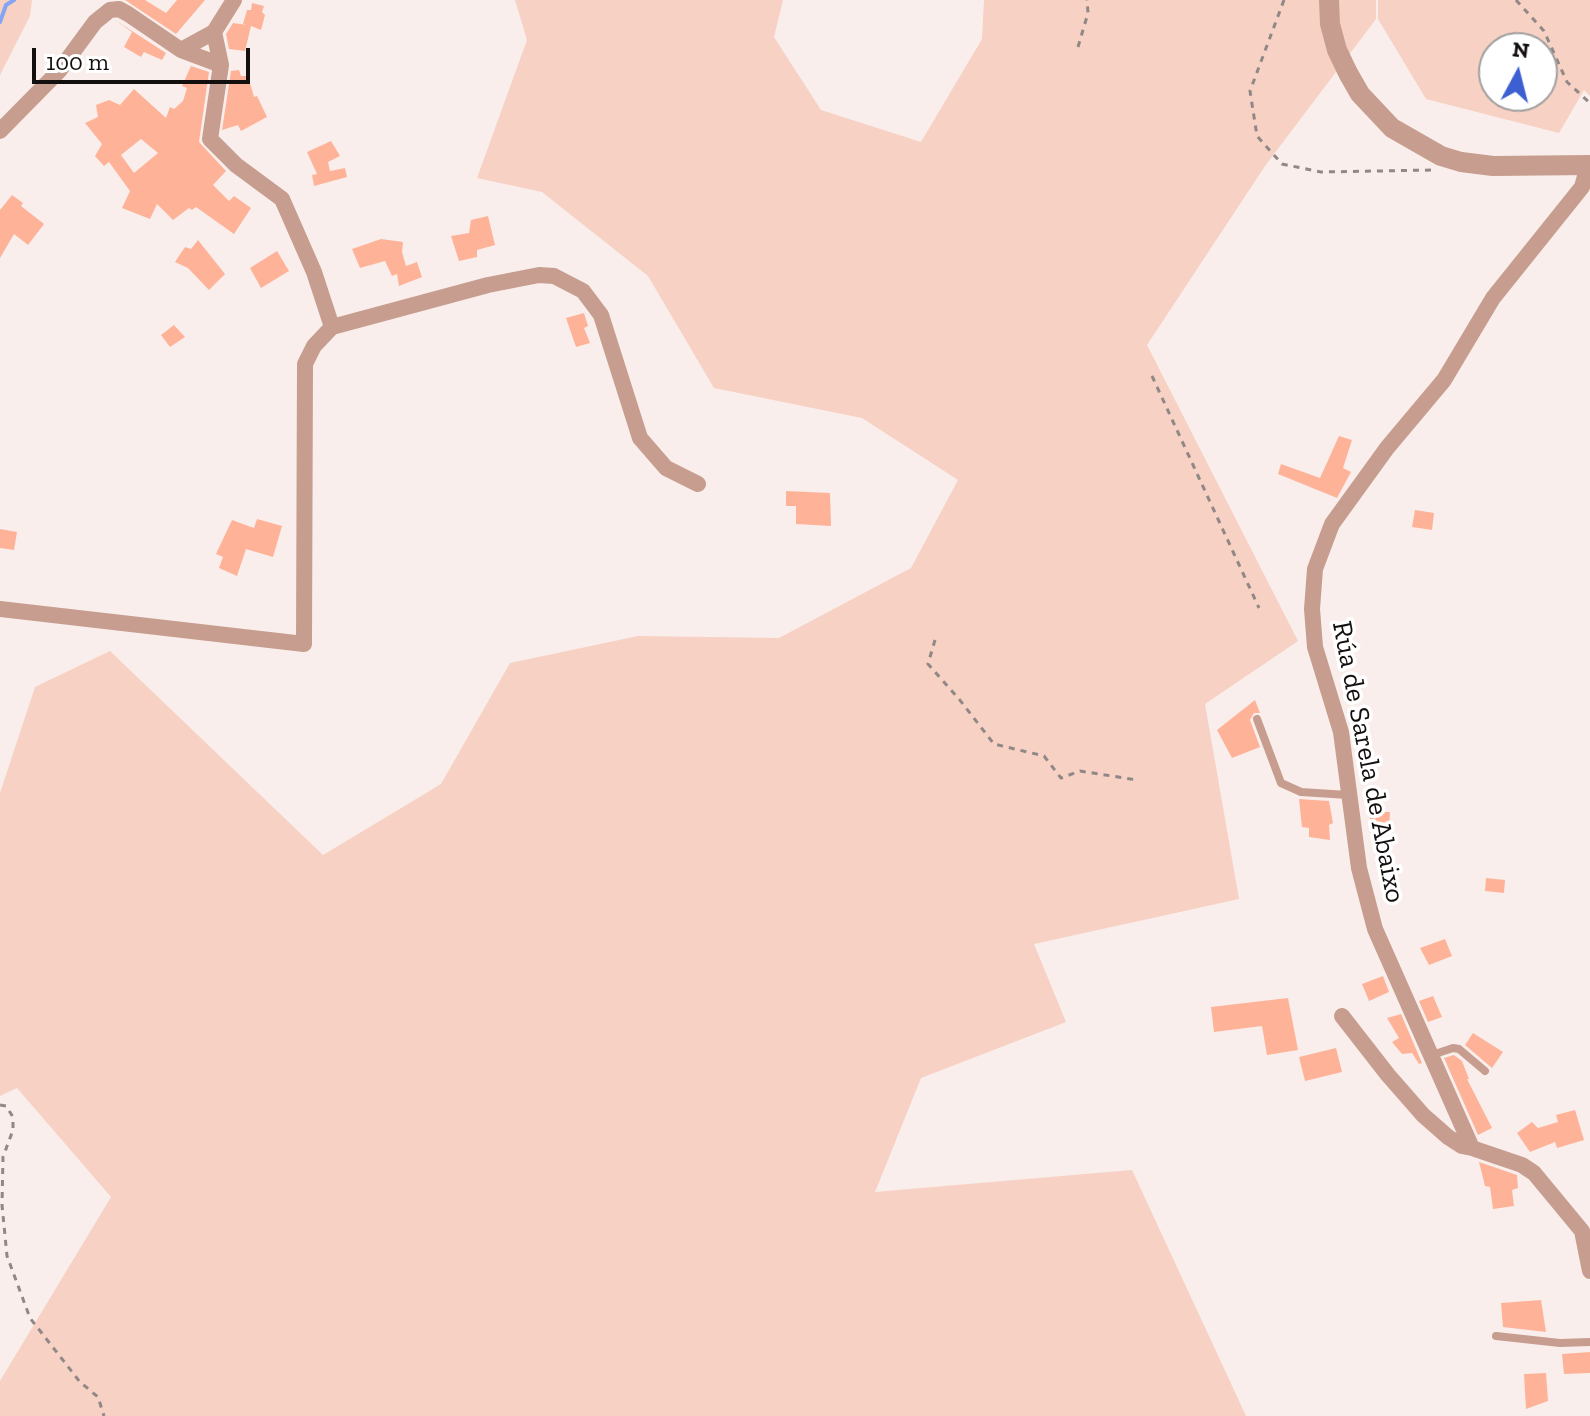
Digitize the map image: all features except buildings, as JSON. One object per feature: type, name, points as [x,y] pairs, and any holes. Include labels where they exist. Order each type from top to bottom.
[{"type":"street","points":[[224,0],[219,26],[221,65],[210,139],[236,165],[282,199],[314,272],[332,327]]},
{"type":"street","points":[[181,50],[219,26],[234,0]]},
{"type":"street","points":[[1329,0],[1330,24],[1337,50],[1360,94],[1392,128],[1441,156],[1461,162],[1493,166],[1589,165]]},
{"type":"street","points":[[0,131],[59,71],[95,22],[110,10],[119,9],[181,50],[221,65]]},
{"type":"street","name":"Rúa de Sarela de Abaixo","points":[[1472,1148],[1375,929],[1359,868],[1341,732],[1315,647],[1312,609],[1315,569],[1332,524],[1358,486],[1444,380],[1493,298],[1582,187],[1589,165]]},
{"type":"street","points":[[0,609],[304,644],[305,364],[314,346],[332,327],[488,285],[539,275],[554,276],[583,291],[601,315],[640,438],[666,468],[698,484]]},
{"type":"street","points":[[1342,1016],[1423,1115],[1448,1137],[1462,1146],[1522,1165],[1534,1173],[1582,1231],[1590,1271]]},
{"type":"lane","points":[[1257,719],[1281,783],[1301,792],[1348,795]]},
{"type":"lane","points":[[1432,1055],[1459,1049],[1485,1071]]},
{"type":"lane","points":[[1496,1336],[1560,1343],[1590,1342]]},
{"type":"path","points":[[1078,47],[1088,13],[1087,0]]},
{"type":"path","points":[[1284,0],[1272,25],[1250,91],[1257,136],[1282,164],[1321,172],[1429,171],[1461,162]]},
{"type":"path","points":[[1516,0],[1544,31],[1567,82],[1590,103]]},
{"type":"path","points":[[1152,376],[1259,608]]},
{"type":"path","points":[[935,640],[928,664],[994,744],[1044,756],[1061,778],[1080,771],[1137,780]]},
{"type":"path","points":[[0,1105],[6,1106],[13,1117],[13,1130],[3,1157],[2,1205],[7,1256],[30,1318],[80,1382],[98,1397],[104,1416]]},
{"type":"shaded area","points":[[0,0],[32,0],[30,16],[0,75]]},
{"type":"shaded area","points":[[515,0],[783,0],[774,37],[821,110],[921,142],[982,39],[984,0],[1376,0],[1376,19],[1265,166],[1147,345],[1298,641],[1205,704],[1239,899],[1034,944],[1066,1022],[921,1078],[875,1192],[1132,1170],[1246,1416],[0,1416],[0,1381],[111,1197],[17,1088],[0,1096],[0,793],[35,687],[110,651],[323,855],[441,784],[510,663],[638,636],[779,638],[911,568],[958,480],[862,418],[714,388],[648,276],[542,192],[477,178],[527,40]]},
{"type":"shaded area","points":[[1378,0],[1590,0],[1590,96],[1584,90],[1559,133],[1426,99],[1378,19]]},
{"type":"waterway","points":[[0,22],[6,5],[14,0]]}]
